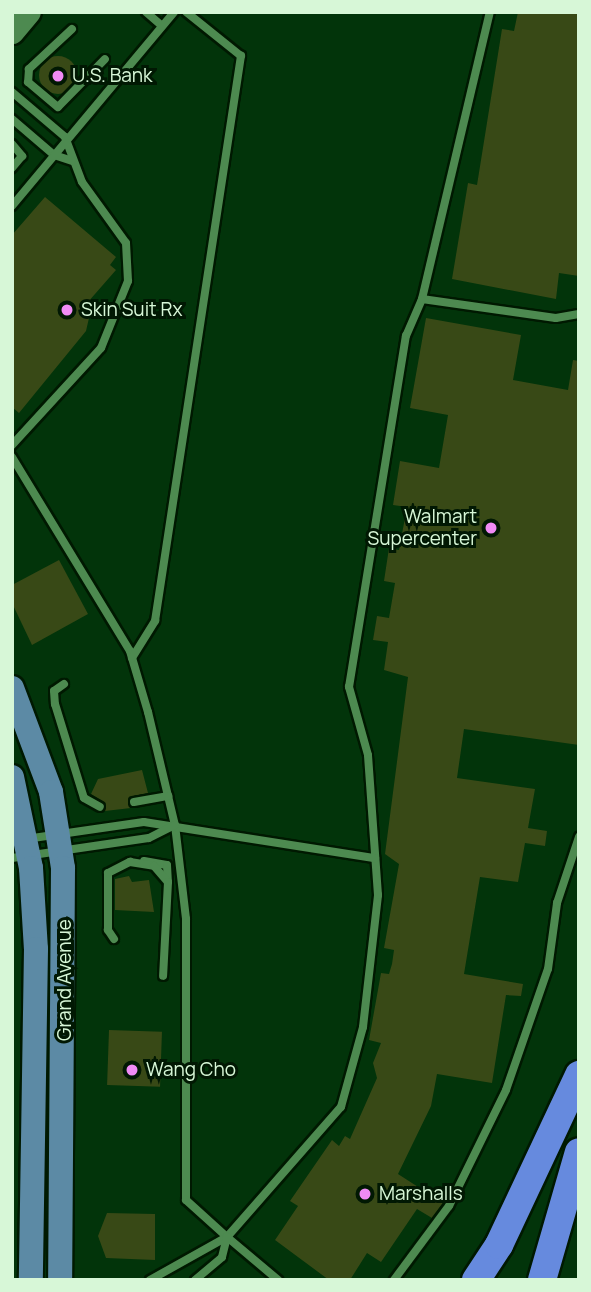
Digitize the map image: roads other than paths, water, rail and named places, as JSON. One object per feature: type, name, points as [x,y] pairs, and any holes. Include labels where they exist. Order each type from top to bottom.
[{"type":"highway","points":[[476,1280],[499,1245],[579,1075]]},
{"type":"highway","points":[[542,1280],[579,1152]]},
{"type":"main road","points":[[12,32],[29,12]]},
{"type":"main road","name":"Grand Avenue","points":[[12,688],[51,792],[59,843],[66,951],[60,1280]]},
{"type":"main road","name":"Grand Avenue","points":[[12,777],[36,949],[31,1280]]},
{"type":"lane","points":[[12,206],[54,155],[65,137],[174,12]]},
{"type":"lane","points":[[132,658],[155,621],[241,56],[186,12]]},
{"type":"lane","points":[[150,1280],[227,1237],[341,1107],[363,1027],[378,895],[368,755],[349,687],[377,485],[406,336],[422,299],[460,153],[473,62],[490,12]]},
{"type":"lane","points":[[148,13],[162,26]]},
{"type":"lane","points":[[72,29],[29,69],[28,82],[58,107],[105,59]]},
{"type":"lane","points":[[12,92],[65,137],[72,161],[126,243],[128,281],[101,348],[12,445]]},
{"type":"lane","points":[[12,119],[54,155],[72,161]]},
{"type":"lane","points":[[12,144],[22,156],[12,168]]},
{"type":"lane","points":[[422,299],[556,318],[579,314]]},
{"type":"lane","points":[[12,457],[78,555],[132,658],[175,825],[186,919],[186,1200],[278,1280]]},
{"type":"lane","points":[[64,684],[54,691],[55,704],[84,798],[100,807]]},
{"type":"lane","points":[[134,803],[168,796]]},
{"type":"lane","points":[[20,848],[59,843],[144,821],[375,858]]},
{"type":"lane","points":[[20,848],[149,838],[175,825]]},
{"type":"lane","points":[[394,1280],[449,1206],[506,1090],[548,969],[557,904],[579,837]]},
{"type":"lane","points":[[114,939],[108,930],[108,873],[144,862],[168,882],[163,976]]},
{"type":"lane","points":[[195,1280],[222,1257],[227,1237]]},
{"type":"place","name":"U.S. Bank","points":[[58,76]]},
{"type":"place","name":"Skin Suit Rx","points":[[67,310]]},
{"type":"place","name":"Walmart Supercenter","points":[[491,528]]},
{"type":"place","name":"Wang Cho","points":[[132,1070]]},
{"type":"place","name":"Marshalls","points":[[365,1194]]}]
